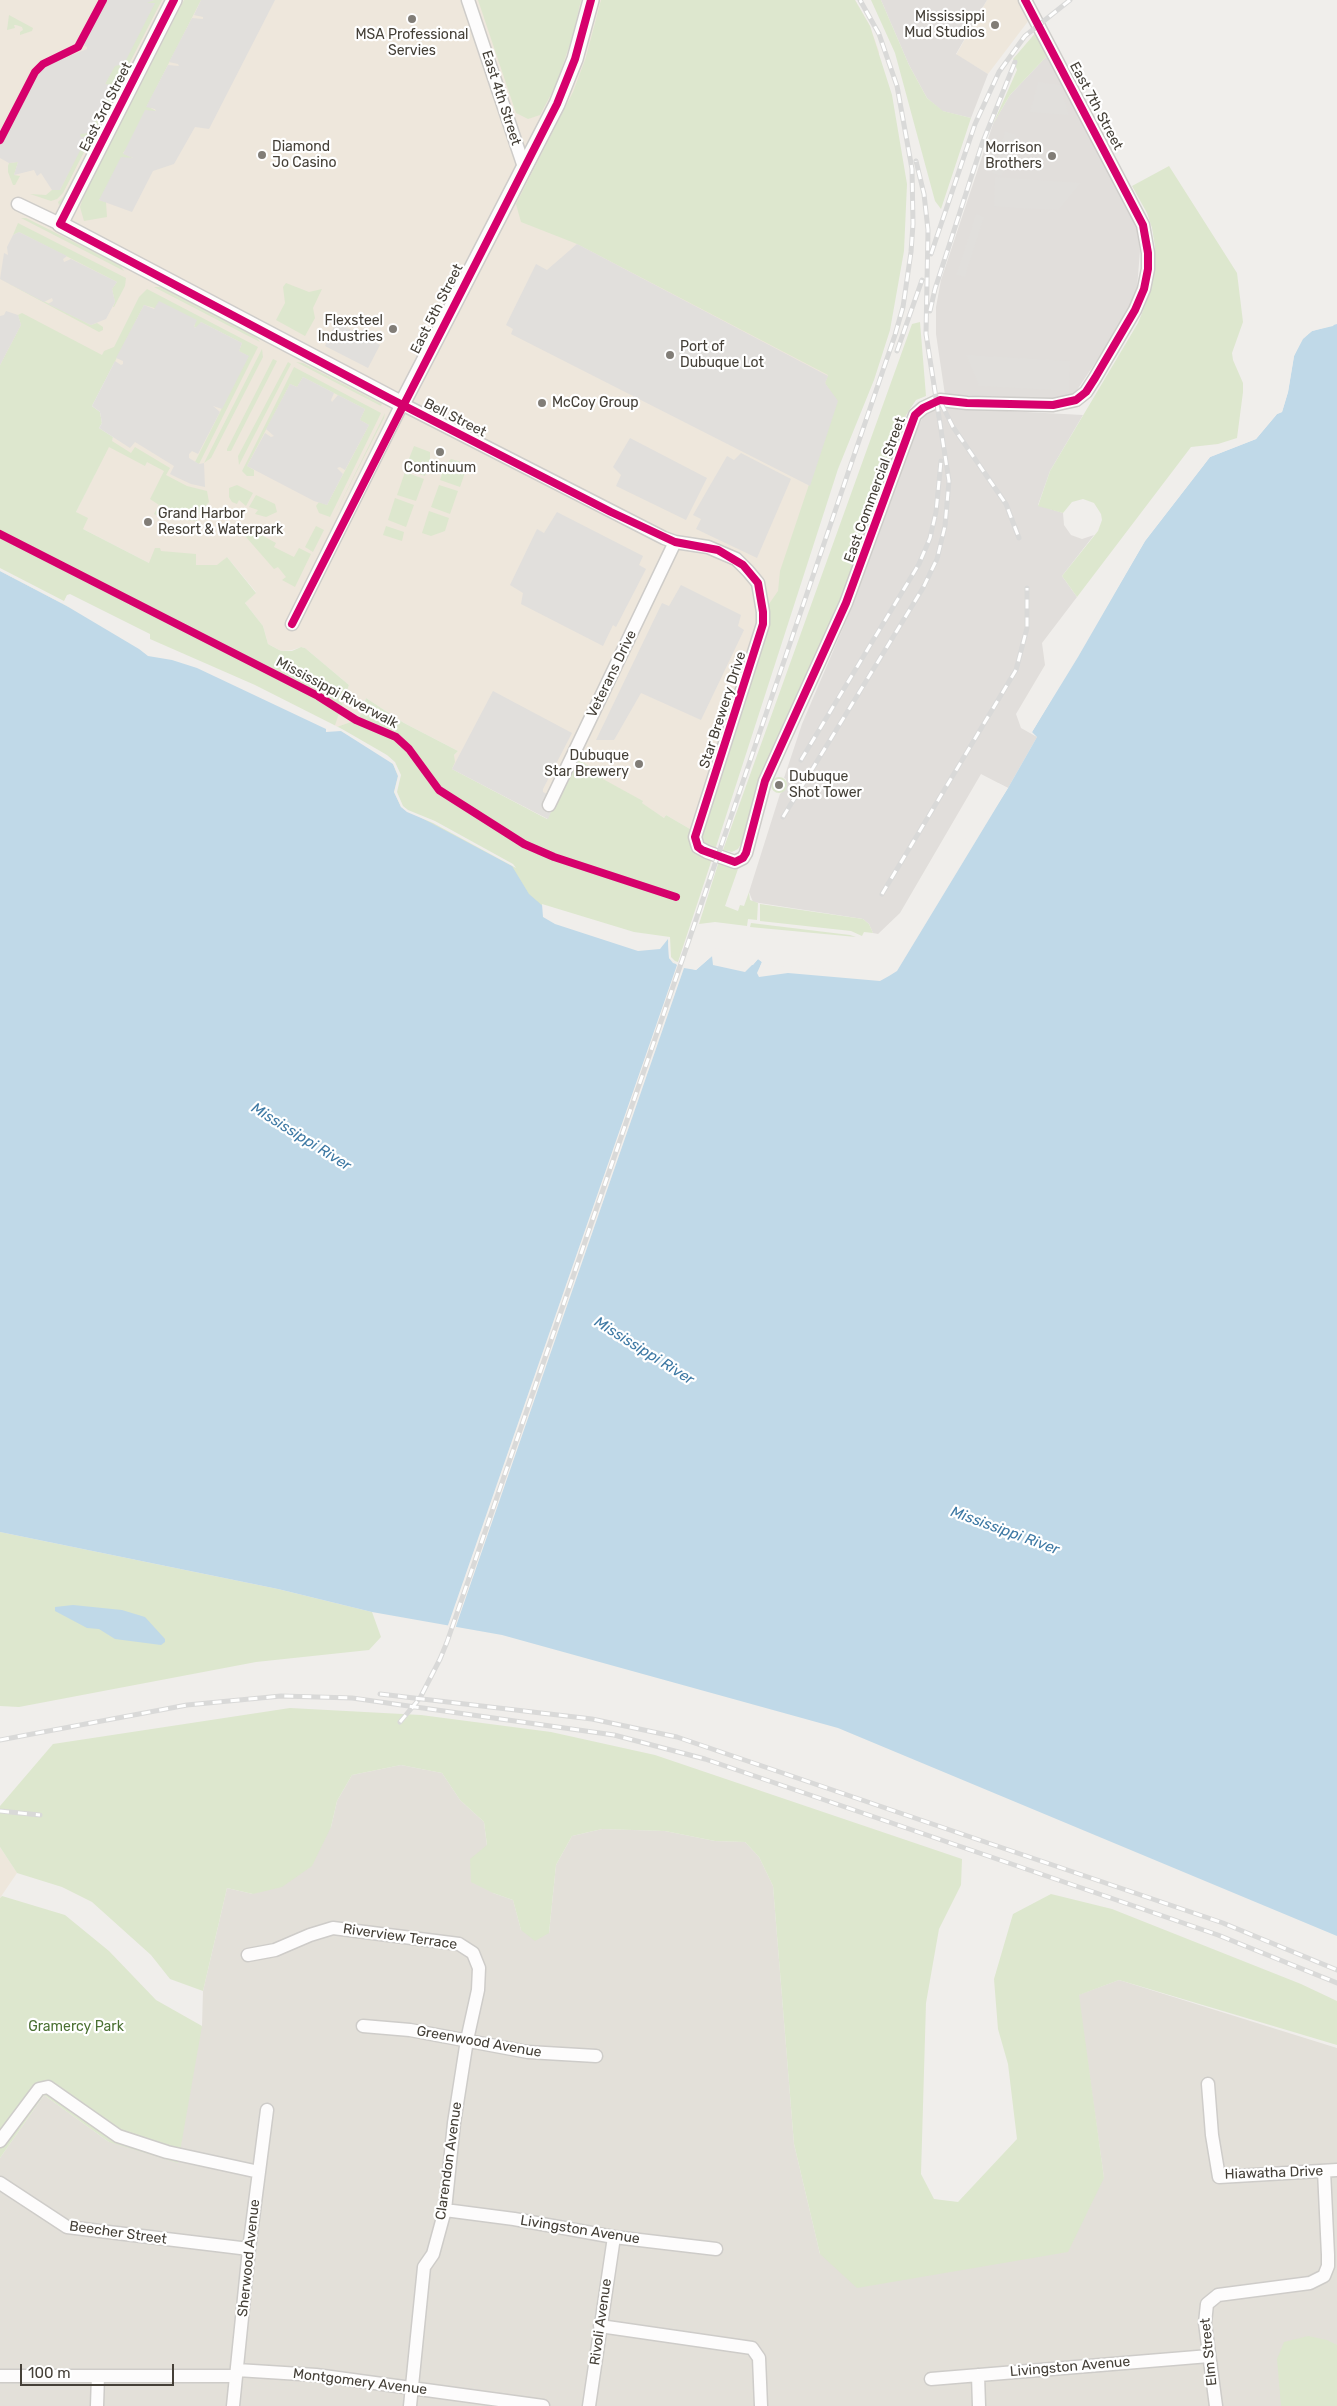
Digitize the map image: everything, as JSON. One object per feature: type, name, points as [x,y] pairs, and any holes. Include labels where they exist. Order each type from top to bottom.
[{"type":"street","name":"East 3rd Street","points":[[60,224],[174,0]]},
{"type":"street","name":"East 4th Street","points":[[468,0],[524,167]]},
{"type":"street","name":"East 5th Street","points":[[292,624],[567,82],[583,34],[591,0]]},
{"type":"street","name":"East 7th Street","points":[[1025,0],[1143,225]]},
{"type":"street","name":"Bell Street","points":[[18,204],[60,224],[402,404],[675,542],[708,547],[724,553],[744,565],[758,583]]},
{"type":"street","name":"East Commercial Street","points":[[696,842],[707,852],[735,862],[743,858],[746,853],[766,781],[846,603],[915,415],[923,408],[940,400],[967,403],[1053,405],[1076,400],[1086,392],[1121,335],[1144,289],[1148,269],[1148,253],[1143,225]]},
{"type":"street","name":"Veterans Drive","points":[[549,805],[675,542]]},
{"type":"street","name":"Star Brewery Drive","points":[[696,842],[696,832],[763,624],[764,612],[758,583]]},
{"type":"street","name":"Riverview Terrace","points":[[248,1955],[275,1950],[310,1935],[333,1928],[454,1943],[466,1947]]},
{"type":"street","name":"Clarendon Avenue","points":[[410,2406],[424,2267],[433,2254],[445,2210],[454,2124],[467,2040],[478,1990],[479,1968],[473,1953],[466,1947]]},
{"type":"street","name":"Greenwood Avenue","points":[[363,2026],[410,2030],[551,2055],[596,2056]]},
{"type":"street","name":"Hiawatha Drive","points":[[1208,2084],[1212,2135],[1219,2177],[1331,2170]]},
{"type":"street","points":[[0,2141],[38,2089],[48,2087],[60,2093],[118,2136],[167,2152],[259,2172]]},
{"type":"street","name":"Sherwood Avenue","points":[[233,2406],[249,2249],[267,2110]]},
{"type":"street","name":"Elm Street","points":[[1216,2406],[1204,2312],[1207,2304],[1218,2295],[1310,2283],[1324,2276],[1328,2266],[1331,2170]]},
{"type":"street","name":"Beecher Street","points":[[0,2182],[34,2208],[66,2227],[249,2249]]},
{"type":"street","name":"Livingston Avenue","points":[[445,2210],[514,2219],[614,2237],[716,2249]]},
{"type":"street","name":"Rivoli Avenue","points":[[589,2406],[614,2237]]},
{"type":"street","points":[[600,2326],[735,2344],[752,2348],[759,2358],[761,2406]]},
{"type":"street","name":"Livingston Avenue","points":[[931,2379],[1209,2356]]},
{"type":"street","name":"Montgomery Avenue","points":[[0,2376],[236,2373],[316,2375],[543,2406]]},
{"type":"street","points":[[978,2375],[980,2406]]},
{"type":"street","points":[[97,2406],[98,2376]]},
{"type":"shaded area","points":[[0,0],[855,0],[870,26],[879,52],[876,277],[712,859],[699,856],[692,848],[689,839],[690,829],[666,815],[664,818],[641,803],[642,801],[602,779],[604,775],[579,760],[572,767],[548,819],[452,769],[454,755],[458,751],[404,723],[366,698],[359,719],[333,729],[349,685],[305,648],[281,651],[268,644],[263,626],[245,603],[256,592],[227,557],[218,566],[149,563],[83,529],[76,512],[113,437],[114,361],[92,351],[0,365]]},
{"type":"shaded area","points":[[104,0],[154,0],[147,3],[155,3],[124,64],[115,66],[105,84],[111,85],[111,90],[89,133],[80,134],[81,137],[87,137],[60,190],[52,190],[41,173],[37,176],[34,170],[14,175],[18,162],[9,163],[0,158],[0,145],[37,73],[49,64],[87,49],[82,44]]},
{"type":"shaded area","points":[[201,0],[275,0],[209,129],[195,127],[174,164],[153,171],[132,212],[99,200],[121,157],[133,158],[123,154],[145,110],[156,111],[146,107],[168,65],[179,66],[169,62],[192,18],[203,19],[203,17],[194,15]]},
{"type":"shaded area","points":[[881,0],[987,0],[956,54],[988,74],[971,118],[942,111],[927,98],[909,65]]},
{"type":"shaded area","points":[[987,0],[1018,0],[1029,20],[988,74],[956,55]]},
{"type":"shaded area","name":"Morrison Brothers","points":[[1046,52],[1136,223],[1140,251],[1137,288],[1123,321],[1073,396],[1065,399],[945,395],[936,334],[936,307],[941,280],[993,124],[1010,95],[1046,57]]},
{"type":"shaded area","points":[[1038,82],[1060,85],[1069,115],[1030,112]]},
{"type":"shaded area","points":[[1005,131],[1016,135],[1002,176],[992,173]]},
{"type":"shaded area","points":[[995,177],[1081,183],[1059,210],[1017,208],[994,206]]},
{"type":"shaded area","points":[[976,214],[984,217],[965,277],[956,275]]},
{"type":"shaded area","points":[[19,232],[67,256],[63,259],[64,262],[71,259],[117,282],[112,289],[115,302],[106,319],[91,325],[48,304],[53,301],[52,298],[44,302],[0,279],[4,253],[8,255],[7,247],[13,235]]},
{"type":"shaded area","name":"Port of Dubuque Lot","points":[[577,244],[828,376],[825,383],[838,401],[810,486],[511,334],[513,329],[506,325],[536,264],[547,270]]},
{"type":"shaded area","points":[[159,301],[197,320],[195,328],[201,322],[242,343],[239,351],[249,356],[222,409],[213,406],[220,412],[198,454],[192,451],[189,454],[189,458],[199,464],[204,463],[205,487],[191,484],[170,474],[174,466],[135,442],[130,448],[99,428],[102,423],[100,412],[92,406],[115,361],[121,365],[123,364],[123,361],[116,358],[144,305],[154,309]]},
{"type":"shaded area","points":[[6,311],[18,315],[21,325],[0,365],[0,316],[4,315]]},
{"type":"shaded area","points":[[336,322],[380,345],[368,368],[325,346]]},
{"type":"shaded area","points":[[966,355],[1070,361],[1069,391],[979,386]]},
{"type":"shaded area","points":[[303,377],[334,393],[332,402],[338,395],[365,409],[360,420],[369,425],[345,470],[340,467],[337,468],[343,474],[327,505],[314,501],[247,466],[265,433],[271,437],[274,436],[266,429],[290,384],[297,387]]},
{"type":"shaded area","points":[[950,408],[1083,415],[1050,471],[1038,505],[1063,513],[1064,525],[1071,535],[1082,539],[1094,535],[1062,576],[1077,597],[1042,643],[1045,665],[1016,714],[1021,728],[1037,737],[1008,788],[981,774],[900,913],[878,934],[873,933],[869,924],[863,919],[753,902],[749,892],[802,724],[854,602],[917,429],[922,419],[932,409]]},
{"type":"shaded area","points":[[630,438],[707,478],[686,520],[616,486],[621,475],[613,467]]},
{"type":"shaded area","points":[[741,453],[791,479],[757,558],[696,529],[701,519],[693,515],[727,456],[734,460]]},
{"type":"shaded area","points":[[557,512],[643,556],[639,565],[646,569],[616,627],[613,625],[603,646],[521,604],[523,593],[510,585],[537,529],[544,533]]},
{"type":"shaded area","points":[[681,585],[741,615],[738,626],[744,630],[701,720],[641,693],[614,740],[596,740],[662,603],[669,606]]},
{"type":"shaded area","points":[[493,691],[572,733],[543,789],[543,792],[557,799],[548,819],[452,769]]},
{"type":"shaded area","points":[[401,1765],[442,1773],[460,1800],[484,1822],[493,1893],[513,1900],[521,1930],[549,1933],[556,1865],[572,1836],[602,1829],[665,1831],[715,1841],[745,1842],[759,1857],[773,1886],[794,2144],[820,2254],[1104,2178],[1078,1995],[1119,1980],[1337,2048],[1337,2374],[1322,2406],[0,2406],[0,2158],[44,2095],[109,2142],[202,2026],[203,1991],[227,1888],[253,1894],[331,1827],[337,1801],[352,1775]]},
{"type":"shaded area","points":[[0,1847],[17,1873],[0,1898]]},
{"type":"green space","points":[[162,0],[63,193],[57,199],[51,201],[30,194],[46,195],[52,190],[60,190],[86,137],[80,137],[80,134],[110,86],[105,84],[113,68],[154,3],[148,4],[147,2]]},
{"type":"green space","points":[[184,0],[201,0],[147,106],[156,111],[123,153],[133,158],[99,200],[106,202],[107,217],[84,221],[80,207],[84,195]]},
{"type":"green space","points":[[478,0],[581,0],[573,35],[556,85],[540,115],[528,119],[516,113]]},
{"type":"green space","points":[[601,0],[855,0],[870,26],[892,95],[907,184],[904,251],[890,330],[874,380],[838,469],[715,850],[704,845],[702,832],[770,625],[769,604],[778,591],[780,571],[837,401],[825,383],[828,375],[577,244],[521,222],[516,204],[573,92],[586,57]]},
{"type":"green space","points":[[871,0],[881,0],[909,65],[927,98],[943,111],[971,118],[941,209],[935,201],[895,53]]},
{"type":"green space","points":[[9,15],[33,28],[32,31],[20,35],[20,32],[23,30],[22,27],[16,25],[14,25],[15,28],[7,30]]},
{"type":"green space","points":[[1037,31],[1047,56],[1010,95],[993,124],[1017,70],[1013,59]]},
{"type":"green space","points":[[111,108],[64,201],[59,205],[58,202],[63,197]]},
{"type":"green space","points":[[18,162],[14,175],[20,176],[15,185],[13,185],[8,172],[8,166],[9,163]]},
{"type":"green space","points":[[1169,166],[1237,273],[1243,322],[1232,353],[1243,383],[1243,392],[1237,438],[1218,444],[1191,447],[1077,597],[1062,576],[1098,531],[1102,520],[1101,514],[1094,503],[1083,499],[1072,502],[1063,513],[1038,506],[1050,471],[1138,323],[1146,303],[1152,282],[1155,247],[1147,213],[1132,186]]},
{"type":"green space","points":[[21,218],[26,218],[120,265],[124,271]]},
{"type":"green space","points":[[18,223],[126,278],[125,286],[114,307],[115,302],[112,289],[117,282],[19,232],[13,235]]},
{"type":"green space","points":[[0,279],[91,325],[97,323],[103,327],[103,330],[99,332]]},
{"type":"green space","points":[[286,283],[309,292],[322,289],[313,308],[315,318],[305,336],[276,320],[285,303],[283,287]]},
{"type":"green space","points":[[154,287],[162,287],[256,337],[260,342]]},
{"type":"green space","points":[[147,289],[258,347],[199,464],[195,462],[248,356],[239,351],[242,343],[201,322],[198,328],[194,327],[196,320],[144,305],[92,406],[100,412],[102,423],[99,428],[113,437],[112,441],[131,453],[135,447],[170,468],[166,475],[187,486],[207,491],[209,502],[199,513],[197,521],[175,519],[174,514],[162,513],[162,518],[154,514],[159,505],[150,499],[164,471],[147,462],[145,466],[109,447],[76,512],[88,518],[83,529],[149,563],[155,548],[160,548],[161,551],[196,554],[196,565],[217,565],[227,557],[256,593],[245,603],[263,626],[268,644],[281,651],[305,648],[349,685],[334,728],[359,719],[366,698],[404,723],[458,751],[454,755],[455,762],[452,769],[547,819],[572,767],[579,760],[604,775],[603,779],[643,801],[642,803],[664,818],[666,815],[690,829],[689,839],[692,848],[699,856],[712,859],[677,965],[669,958],[670,943],[633,934],[521,899],[65,605],[0,571],[0,365],[21,325],[18,315],[22,313],[102,355],[104,351],[114,347],[139,297]]},
{"type":"green space","points":[[920,322],[926,396],[916,400],[906,415],[845,588],[763,772],[743,841],[738,849],[732,852],[723,850],[912,324]]},
{"type":"green space","points":[[262,349],[263,357],[211,458],[204,463]]},
{"type":"green space","points":[[273,359],[277,361],[231,451],[227,451],[227,449]]},
{"type":"green space","points":[[288,362],[291,364],[239,465],[238,456]]},
{"type":"green space","points":[[296,362],[303,363],[382,404],[381,406]]},
{"type":"green space","points":[[294,367],[381,413],[330,517],[319,513],[316,506],[319,502],[327,505],[369,425],[360,420],[365,409],[303,377],[297,387],[290,384],[247,466],[254,470],[254,476],[247,476],[242,471]]},
{"type":"green space","points":[[385,413],[384,418],[334,516]]},
{"type":"green space","points":[[414,446],[430,452],[430,461],[425,476],[405,469]]},
{"type":"green space","points":[[451,459],[468,464],[460,487],[440,480],[445,465]]},
{"type":"green space","points":[[405,472],[424,479],[416,501],[397,495]]},
{"type":"green space","points":[[237,485],[253,493],[246,506],[239,500],[237,504],[232,502],[229,497],[229,488]]},
{"type":"green space","points":[[439,485],[458,491],[450,514],[431,507]]},
{"type":"green space","points":[[256,495],[275,504],[277,512],[266,517],[255,514],[258,510],[249,507]]},
{"type":"green space","points":[[395,498],[414,505],[406,527],[388,520]]},
{"type":"green space","points":[[429,511],[449,518],[445,531],[431,536],[422,533]]},
{"type":"green space","points":[[245,526],[276,543],[274,547],[294,557],[299,548],[311,554],[295,587],[282,580],[286,577],[278,567],[274,569],[246,537],[243,528]]},
{"type":"green space","points":[[316,526],[324,530],[313,552],[305,547]]},
{"type":"green space","points":[[386,526],[404,532],[402,541],[383,535]]},
{"type":"green space","points":[[776,777],[782,777],[787,782],[785,791],[776,793],[771,788],[771,782]]},
{"type":"green space","points":[[719,861],[738,869],[725,906],[738,911],[740,905],[744,906],[749,892],[750,900],[758,903],[757,920],[748,919],[747,926],[715,922],[699,924]]},
{"type":"green space","points":[[760,904],[863,919],[869,924],[873,933],[864,932],[862,936],[851,931],[760,921]]},
{"type":"green space","points":[[751,923],[850,935],[856,937],[750,927]]},
{"type":"green space","points":[[0,1532],[278,1589],[372,1612],[381,1637],[369,1650],[256,1662],[19,1707],[0,1706]]},
{"type":"green space","points":[[290,1708],[421,1715],[551,1732],[655,1755],[962,1859],[961,1885],[939,1929],[926,2003],[921,2174],[934,2199],[958,2202],[1017,2139],[1008,2064],[998,2029],[994,1979],[1013,1914],[1051,1894],[1112,1909],[1301,1984],[1337,2001],[1337,2045],[1119,1980],[1079,1995],[1104,2178],[1068,2252],[857,2288],[820,2254],[794,2144],[773,1886],[759,1857],[745,1842],[715,1841],[665,1831],[602,1829],[572,1836],[556,1865],[549,1933],[535,1941],[521,1930],[513,1900],[471,1882],[470,1859],[487,1845],[484,1822],[460,1800],[442,1773],[401,1765],[352,1775],[337,1801],[331,1827],[312,1866],[282,1887],[253,1894],[227,1888],[203,1991],[170,1979],[151,1955],[92,1902],[62,1887],[17,1873],[0,1847],[0,1806],[53,1744]]},
{"type":"green space","name":"Gramercy Park","points":[[2,1896],[65,1915],[109,1951],[156,2000],[202,2026],[178,2163],[109,2142],[44,2095],[0,2158],[0,1898]]},
{"type":"green space","points":[[1308,2336],[1327,2340],[1337,2345],[1337,2406],[1281,2406],[1277,2359],[1284,2342]]},
{"type":"water","name":"Mississippi River","points":[[1337,324],[1337,1936],[838,1728],[502,1635],[372,1612],[278,1589],[0,1532],[0,571],[65,605],[341,731],[386,757],[393,764],[398,776],[394,792],[401,807],[512,866],[529,894],[544,907],[633,934],[668,938],[669,958],[673,963],[696,970],[712,956],[753,965],[758,959],[762,962],[760,967],[876,975],[892,967],[1008,788],[1037,737],[1032,732],[1145,541],[1210,457],[1256,439],[1277,414],[1282,412],[1288,392],[1294,356],[1303,339],[1312,331]]},
{"type":"water","points":[[73,1605],[122,1610],[145,1617],[165,1639],[165,1642],[161,1645],[115,1639],[99,1629],[87,1628],[55,1611],[55,1607]]},
{"type":"pier","points":[[1337,321],[1333,326],[1312,331],[1302,339],[1294,356],[1288,392],[1282,412],[1277,414],[1256,439],[1210,457],[1145,541],[1078,657],[1032,732],[1029,731],[1143,539],[1208,455],[1222,448],[1255,437],[1275,412],[1281,409],[1292,355],[1301,337],[1311,329]]},
{"type":"pier","points":[[0,568],[64,601],[67,595],[70,594],[150,634],[150,639],[255,685],[342,729],[387,755],[395,762],[401,775],[397,792],[403,806],[435,821],[513,864],[516,868],[433,823],[407,812],[401,807],[394,792],[398,776],[393,764],[341,731],[326,732],[326,729],[197,668],[172,660],[148,656],[65,605],[0,571]]},
{"type":"pier","points":[[998,783],[1008,788],[897,971],[889,976],[880,981],[788,973],[759,977],[757,973],[762,962],[758,959],[745,972],[713,965],[712,956],[696,970],[684,968],[455,1629],[447,1628],[677,965],[669,958],[668,939],[660,949],[638,951],[555,924],[543,917],[542,904],[634,932],[670,937],[671,957],[675,961],[692,967],[696,967],[703,961],[714,948],[741,953],[753,961],[759,956],[765,961],[764,965],[883,971],[894,960]]},
{"type":"railway","points":[[400,1722],[420,1698],[447,1642],[686,949],[903,307],[913,224],[912,169],[897,86],[879,34],[860,0]]},
{"type":"railway","points":[[931,254],[975,124],[999,72],[1025,36],[1070,0]]},
{"type":"railway","points":[[930,311],[935,289],[982,144],[1015,62]]},
{"type":"railway","points":[[783,817],[923,588],[937,559],[945,526],[949,481],[926,334],[928,230],[924,194],[916,161]]},
{"type":"railway","points":[[897,351],[922,280]]},
{"type":"railway","points":[[941,403],[953,427],[1006,504],[1019,538]]},
{"type":"railway","points":[[801,760],[919,564],[930,538],[936,512],[941,461]]},
{"type":"railway","points":[[882,894],[1016,670],[1027,628],[1027,588]]},
{"type":"railway","points":[[380,1694],[592,1719],[677,1737],[1223,1923],[1337,1970]]},
{"type":"railway","points":[[0,1740],[187,1705],[281,1696],[352,1698],[614,1735],[705,1759],[1105,1896],[1218,1935],[1337,1983]]},
{"type":"railway","points":[[0,1811],[40,1815]]},
{"type":"cycle path","points":[[0,140],[35,72],[43,64],[78,47],[103,0]]},
{"type":"cycle path","points":[[174,0],[60,224],[389,398],[611,512],[675,542],[718,550],[743,565],[758,583],[763,624],[695,837],[698,847],[702,850],[735,862],[743,858],[746,853],[765,781],[846,603],[915,415],[923,408],[940,400],[967,403],[1053,405],[1076,400],[1086,392],[1095,378],[1135,310],[1144,289],[1148,269],[1148,253],[1143,225],[1025,0]]},
{"type":"cycle path","points":[[292,624],[557,104],[575,59],[591,0]]},
{"type":"cycle path","name":"Mississippi Riverwalk","points":[[0,534],[318,696],[356,720],[396,737],[409,749],[439,790],[524,844],[554,857],[676,897]]},
{"type":"place","name":"MSA Professional Servies","points":[[412,19]]},
{"type":"place","name":"Mississippi Mud Studios","points":[[995,25]]},
{"type":"place","name":"Diamond Jo Casino","points":[[262,155]]},
{"type":"place","name":"Morrison Brothers","points":[[1052,156]]},
{"type":"place","name":"Flexsteel Industries","points":[[393,329]]},
{"type":"place","name":"Port of Dubuque Lot","points":[[670,355]]},
{"type":"place","name":"McCoy Group","points":[[542,403]]},
{"type":"place","name":"Continuum","points":[[440,452]]},
{"type":"place","name":"Grand Harbor Resort & Waterpark","points":[[148,522]]},
{"type":"place","name":"Dubuque Star Brewery","points":[[639,764]]},
{"type":"place","name":"Dubuque Shot Tower","points":[[779,785]]}]
